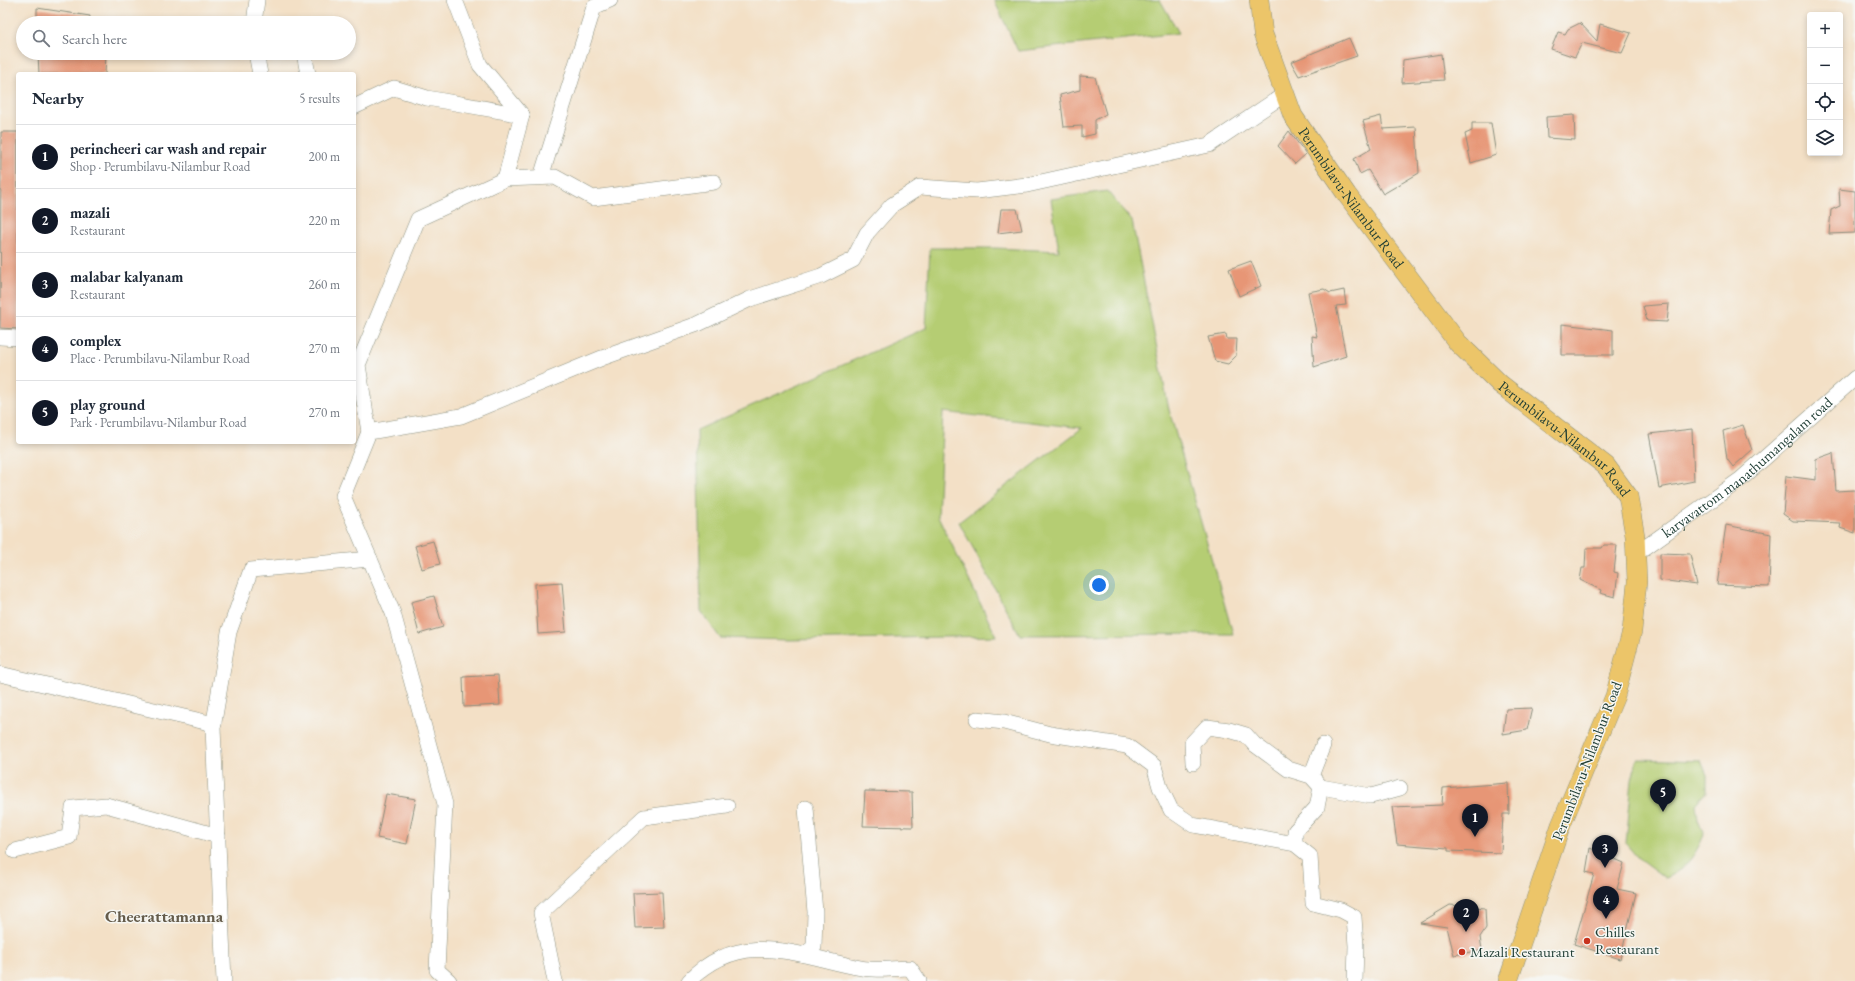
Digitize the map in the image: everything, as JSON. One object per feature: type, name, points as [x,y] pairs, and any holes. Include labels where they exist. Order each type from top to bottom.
[{"type":"main road","name":"Perumbilavu-Nilambur Road","points":[[1259,0],[1263,34],[1293,116],[1347,195],[1458,343],[1500,384],[1606,466],[1628,496],[1635,536],[1637,582],[1632,631],[1614,696],[1561,826],[1508,981]]},
{"type":"street","points":[[255,16],[257,0]]},
{"type":"street","points":[[455,0],[480,65],[522,115]]},
{"type":"street","points":[[541,177],[594,7],[610,0]]},
{"type":"street","points":[[257,60],[260,72]]},
{"type":"street","points":[[305,60],[308,72]]},
{"type":"street","points":[[356,106],[394,88],[427,98],[522,115]]},
{"type":"street","points":[[369,432],[461,416],[602,358],[698,324],[750,299],[822,276],[853,260],[867,233],[892,205],[920,187],[977,191],[1027,185],[1209,144],[1285,94]]},
{"type":"street","points":[[506,179],[522,115]]},
{"type":"street","points":[[449,981],[437,970],[445,804],[393,613],[343,496],[369,432],[356,364],[418,219],[506,179],[555,177],[593,198],[714,182]]},
{"type":"street","points":[[0,336],[16,338]]},
{"type":"street","name":"karyavattom manathumangalam road","points":[[1636,554],[1741,479],[1855,378]]},
{"type":"street","points":[[224,981],[214,724],[229,632],[251,570],[370,559]]},
{"type":"street","points":[[0,674],[214,724]]},
{"type":"street","points":[[977,720],[1004,722],[1050,734],[1127,746],[1154,766],[1160,787],[1171,810],[1193,826],[1295,844],[1310,856],[1313,903],[1341,910],[1354,917],[1356,946],[1355,981]]},
{"type":"street","points":[[1193,763],[1192,743],[1207,727],[1229,730],[1246,735],[1254,744],[1288,769],[1316,782],[1371,796],[1400,788]]},
{"type":"street","points":[[1295,844],[1295,831],[1317,807],[1316,782],[1323,745]]},
{"type":"street","points":[[15,851],[69,837],[73,808],[106,805],[218,836]]},
{"type":"street","points":[[555,981],[541,913],[644,817],[726,806]]},
{"type":"street","points":[[805,954],[814,947],[815,912],[806,808]]},
{"type":"street","points":[[689,981],[713,961],[736,951],[768,949],[805,954],[862,969],[910,968],[919,981]]},
{"type":"green space","points":[[994,0],[1160,0],[1179,33],[1018,51]]},
{"type":"green space","points":[[1107,191],[1132,221],[1169,410],[1233,634],[1020,635],[959,522],[1082,428],[943,412],[938,516],[996,636],[789,640],[720,638],[701,611],[697,430],[926,328],[930,248],[995,248],[1059,251],[1051,199]]},
{"type":"green space","points":[[1637,759],[1701,761],[1707,775],[1707,792],[1696,804],[1698,820],[1704,835],[1689,861],[1679,870],[1665,878],[1638,858],[1626,844],[1632,780]]},
{"type":"building","points":[[37,8],[90,16],[37,16]]},
{"type":"building","points":[[1580,23],[1597,41],[1600,24],[1631,33],[1622,53],[1582,43],[1575,57],[1551,49],[1558,32],[1565,34],[1568,29]]},
{"type":"building","points":[[1349,38],[1357,56],[1299,76],[1291,62]]},
{"type":"building","points":[[1441,54],[1444,80],[1402,83],[1403,60]]},
{"type":"building","points":[[38,60],[106,60],[105,72],[39,72]]},
{"type":"building","points":[[1080,76],[1095,77],[1106,114],[1095,120],[1095,134],[1082,137],[1082,126],[1064,127],[1060,95],[1080,90]]},
{"type":"building","points":[[1574,115],[1575,140],[1547,138],[1546,117]]},
{"type":"building","points":[[1381,116],[1383,129],[1416,127],[1419,173],[1383,194],[1368,170],[1360,174],[1354,159],[1371,149],[1363,121]]},
{"type":"building","points":[[1472,123],[1491,123],[1496,155],[1471,163],[1465,134],[1472,131]]},
{"type":"building","points":[[1289,131],[1306,154],[1295,164],[1278,146]]},
{"type":"building","points":[[1,132],[16,132],[16,329],[0,328]]},
{"type":"building","points":[[1839,189],[1855,191],[1855,233],[1829,234],[1831,210],[1840,206]]},
{"type":"building","points":[[1001,209],[1017,209],[1022,230],[998,233]]},
{"type":"building","points":[[1251,261],[1261,286],[1239,296],[1229,269]]},
{"type":"building","points":[[1324,289],[1330,293],[1344,290],[1346,305],[1336,306],[1346,356],[1314,367],[1312,336],[1317,337],[1308,292]]},
{"type":"building","points":[[1669,304],[1667,322],[1647,321],[1643,306]]},
{"type":"building","points":[[1562,324],[1613,330],[1613,355],[1562,355]]},
{"type":"building","points":[[1226,334],[1227,339],[1237,339],[1236,356],[1228,364],[1215,361],[1208,337]]},
{"type":"building","points":[[1743,425],[1752,450],[1733,467],[1727,459],[1723,431]]},
{"type":"building","points":[[1692,429],[1694,481],[1659,488],[1649,434]]},
{"type":"building","points":[[1833,453],[1836,491],[1855,490],[1855,533],[1840,528],[1841,523],[1793,521],[1783,514],[1786,476],[1816,480],[1816,459]]},
{"type":"building","points":[[1726,525],[1771,534],[1769,587],[1717,585]]},
{"type":"building","points":[[433,541],[440,564],[422,569],[415,546]]},
{"type":"building","points":[[1604,545],[1617,545],[1614,572],[1618,573],[1615,597],[1600,593],[1601,590],[1580,580],[1582,568],[1585,568],[1586,548],[1602,548]]},
{"type":"building","points":[[1660,553],[1690,554],[1697,585],[1660,580]]},
{"type":"building","points":[[562,582],[566,632],[538,634],[535,584]]},
{"type":"building","points":[[434,596],[443,627],[419,634],[411,602]]},
{"type":"building","points":[[498,675],[500,705],[464,707],[463,677]]},
{"type":"building","points":[[1532,708],[1527,730],[1503,734],[1506,709]]},
{"type":"building","points":[[1508,783],[1509,814],[1503,814],[1501,853],[1448,851],[1448,848],[1397,844],[1392,807],[1442,805],[1443,788]]},
{"type":"building","points":[[865,791],[912,792],[913,827],[863,826]]},
{"type":"building","points":[[386,794],[416,799],[407,844],[377,838]]},
{"type":"building","points":[[1590,848],[1624,863],[1617,889],[1636,893],[1620,959],[1574,944],[1594,874],[1586,872]]},
{"type":"building","points":[[662,892],[664,927],[635,928],[633,893]]},
{"type":"building","points":[[1450,905],[1485,908],[1486,928],[1480,937],[1482,950],[1454,955],[1447,927],[1420,923]]},
{"type":"place","name":"play ground","points":[[1663,812]]},
{"type":"place","name":"perincheeri car wash and repair","points":[[1475,837]]},
{"type":"place","name":"malabar kalyanam","points":[[1605,868]]},
{"type":"place","name":"complex","points":[[1606,919]]},
{"type":"place","name":"mazali","points":[[1466,932]]},
{"type":"place","name":"Chilles Restaurant","points":[[1587,941]]},
{"type":"place","name":"Mazali Restaurant","points":[[1462,952]]},
{"type":"district","name":"Cheerattamanna","points":[[164,916]]}]
